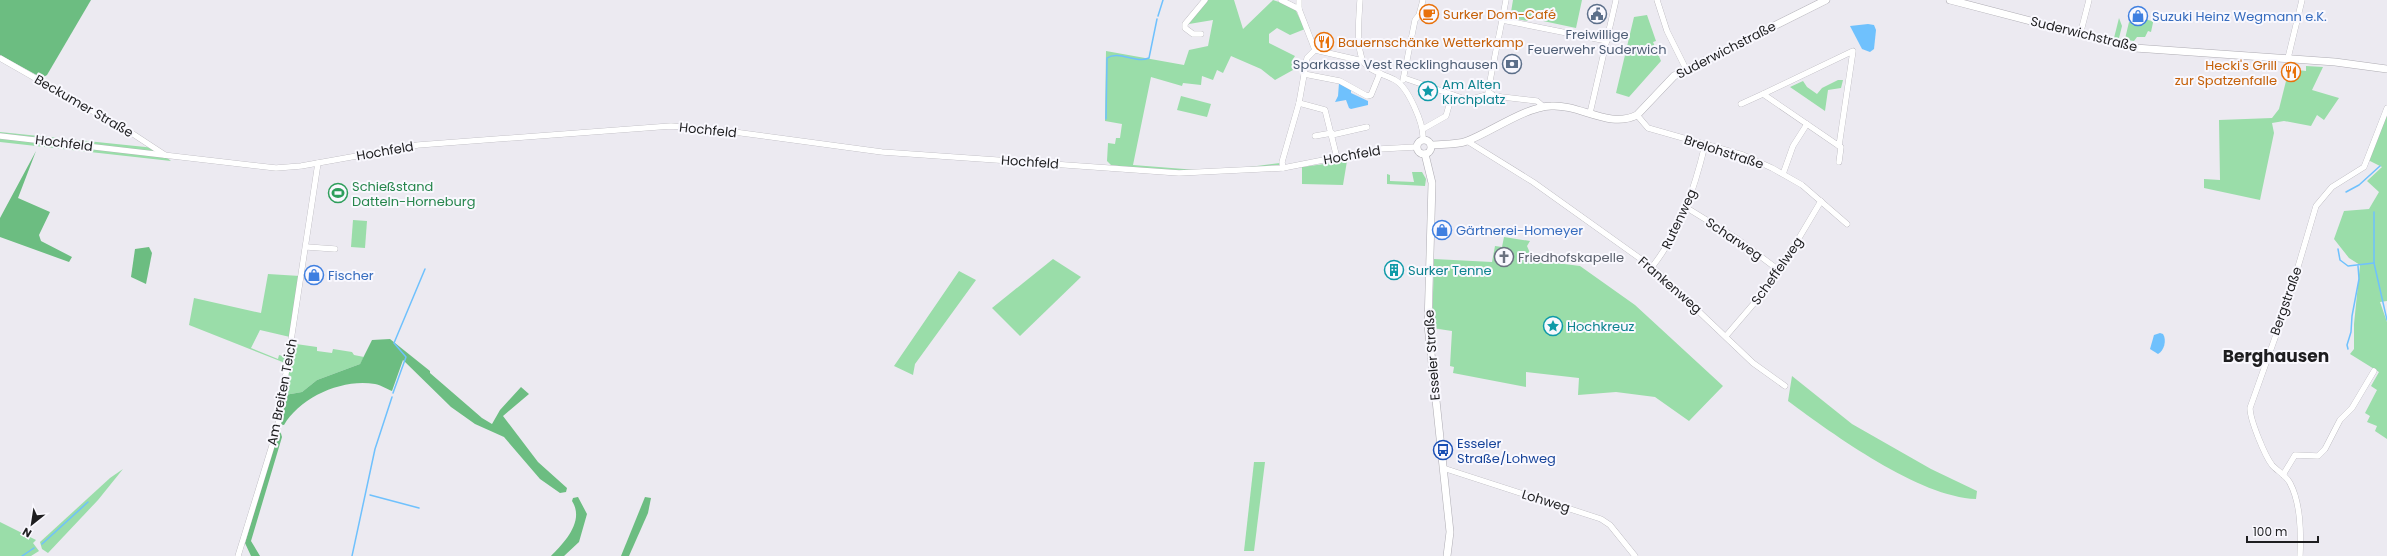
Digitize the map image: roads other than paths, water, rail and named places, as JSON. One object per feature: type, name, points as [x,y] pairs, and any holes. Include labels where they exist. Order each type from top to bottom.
[{"type":"main road","name":"Suderwichstraße","points":[[1637,115],[1664,85],[1686,69],[1826,0]]},
{"type":"main road","name":"Suderwichstraße","points":[[1950,0],[2080,35],[2135,48],[2288,58],[2387,69]]},
{"type":"main road","points":[[1431,145],[1430,150],[1425,154],[1419,152],[1416,147],[1418,142],[1423,139],[1431,145],[1466,141],[1544,107],[1562,105],[1619,120],[1637,115]]},
{"type":"main road","name":"Esseler Straße","points":[[1425,154],[1432,183],[1428,325],[1450,532],[1447,556]]},
{"type":"street","points":[[1201,34],[1193,34],[1185,28],[1185,24],[1205,0]]},
{"type":"street","points":[[1281,0],[1299,9]]},
{"type":"street","points":[[1299,0],[1299,9],[1315,50]]},
{"type":"street","points":[[1360,0],[1359,30],[1363,61],[1367,66],[1401,84],[1423,129],[1423,139]]},
{"type":"street","points":[[1401,84],[1404,78],[1416,20],[1423,0]]},
{"type":"street","points":[[1489,91],[1506,0]]},
{"type":"street","points":[[1590,113],[1616,0]]},
{"type":"street","points":[[1657,0],[1667,31],[1686,69]]},
{"type":"street","points":[[2080,35],[2089,0]]},
{"type":"street","points":[[2288,58],[2302,0]]},
{"type":"street","points":[[1502,20],[1607,41]]},
{"type":"street","points":[[1315,50],[1363,61]]},
{"type":"street","points":[[1283,168],[1282,162],[1299,103],[1307,58],[1315,50]]},
{"type":"street","points":[[1741,104],[1853,50],[1839,146],[1841,147],[1839,162]]},
{"type":"street","name":"Beckumer Straße","points":[[0,58],[134,134],[167,156]]},
{"type":"street","points":[[1304,74],[1340,82],[1367,96],[1371,95],[1380,73]]},
{"type":"street","points":[[1404,78],[1468,100],[1489,91],[1537,101],[1544,107]]},
{"type":"street","points":[[1763,94],[1839,146]]},
{"type":"street","points":[[1423,129],[1446,116],[1452,95]]},
{"type":"street","points":[[1299,103],[1325,110],[1337,158]]},
{"type":"street","name":"Bergstraße","points":[[2300,556],[2301,534],[2298,511],[2290,482],[2271,464],[2261,443],[2250,413],[2251,402],[2286,304],[2316,206],[2332,187],[2364,167],[2387,108]]},
{"type":"street","name":"Brelohstraße","points":[[1637,115],[1648,128],[1743,155],[1783,174],[1821,201],[1847,224]]},
{"type":"street","points":[[1783,174],[1793,146],[1807,124]]},
{"type":"street","name":"Hochfeld","points":[[0,136],[276,168],[318,163],[418,145],[671,126],[719,130],[882,152],[1148,171],[1212,173],[1283,168],[1379,149],[1416,147]]},
{"type":"street","points":[[1315,136],[1367,127]]},
{"type":"street","name":"Frankenweg","points":[[1466,141],[1534,182],[1652,268],[1753,363],[1786,386]]},
{"type":"street","name":"Rutenweg","points":[[1652,268],[1664,252],[1687,208],[1705,145]]},
{"type":"street","name":"Am Breiten Teich","points":[[238,556],[278,426],[307,247],[318,163]]},
{"type":"street","name":"Scheffelweg","points":[[1726,336],[1751,308],[1780,271],[1821,201]]},
{"type":"street","name":"Scharweg","points":[[1687,208],[1736,238],[1780,271]]},
{"type":"street","points":[[307,247],[335,249]]},
{"type":"street","points":[[2283,475],[2295,455],[2318,456],[2325,449],[2340,420],[2352,408],[2374,372]]},
{"type":"street","name":"Lohweg","points":[[1443,468],[1596,516],[1610,525],[1635,556]]},
{"type":"water","points":[[1868,24],[1874,25],[1876,30],[1874,49],[1870,52],[1862,49],[1850,26]]},
{"type":"water","points":[[1339,83],[1351,88],[1351,93],[1368,101],[1368,105],[1351,109],[1349,108],[1346,100],[1335,102],[1338,96]]},
{"type":"water","points":[[2160,333],[2163,334],[2165,342],[2162,350],[2158,354],[2150,349],[2154,335]]},
{"type":"waterway","points":[[1158,16],[1163,0]]},
{"type":"waterway","points":[[1106,119],[1107,58],[1117,55],[1139,59],[1149,58],[1157,19]]},
{"type":"waterway","points":[[2346,192],[2359,185],[2380,166]]},
{"type":"waterway","points":[[2374,212],[2374,263],[2387,320]]},
{"type":"waterway","points":[[2338,249],[2340,260],[2348,266],[2374,263]]},
{"type":"waterway","points":[[2348,349],[2347,345],[2351,332],[2352,316],[2359,279],[2358,266]]},
{"type":"waterway","points":[[393,393],[406,357],[394,343],[425,269]]},
{"type":"waterway","points":[[352,556],[375,449],[392,397]]},
{"type":"waterway","points":[[370,495],[419,508]]},
{"type":"waterway","points":[[42,544],[88,502]]},
{"type":"waterway","points":[[22,556],[34,548]]},
{"type":"place","name":"Surker Dom-Café","points":[[1429,14]]},
{"type":"place","name":"Freiwillige Feuerwehr Suderwich","points":[[1597,14]]},
{"type":"place","name":"Suzuki Heinz Wegmann e.K.","points":[[2138,16]]},
{"type":"place","name":"Bauernschänke Wetterkamp","points":[[1324,42]]},
{"type":"place","name":"Sparkasse Vest Recklinghausen","points":[[1512,64]]},
{"type":"place","name":"Hecki's Grill zur Spatzenfalle","points":[[2291,72]]},
{"type":"place","name":"Am Alten Kirchplatz","points":[[1428,91]]},
{"type":"place","name":"Schießstand Datteln-Horneburg","points":[[338,193]]},
{"type":"place","name":"Gärtnerei-Homeyer","points":[[1442,230]]},
{"type":"place","name":"Friedhofskapelle","points":[[1504,257]]},
{"type":"place","name":"Surker Tenne","points":[[1394,270]]},
{"type":"place","name":"Fischer","points":[[314,275]]},
{"type":"place","name":"Hochkreuz","points":[[1553,326]]},
{"type":"place","name":"Esseler Straße/Lohweg","points":[[1443,450]]},
{"type":"district","name":"Berghausen","points":[[2276,356]]}]
